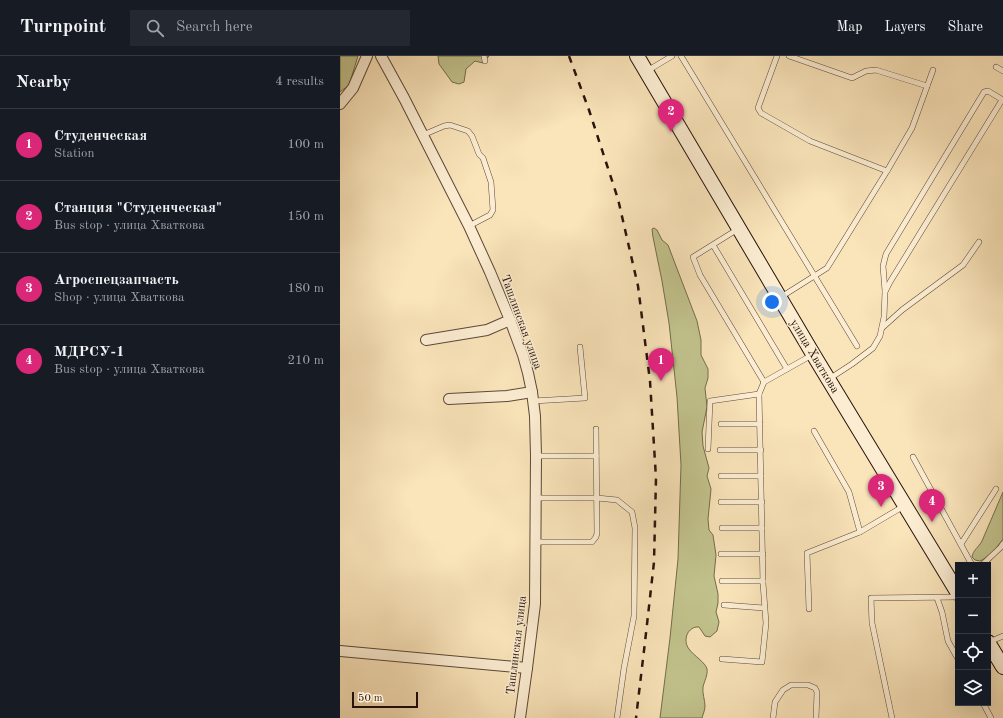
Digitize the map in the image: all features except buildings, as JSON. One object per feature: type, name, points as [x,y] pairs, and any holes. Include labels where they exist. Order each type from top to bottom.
[{"type":"main road","name":"улица Хваткова","points":[[637,56],[813,354],[955,589]]},
{"type":"main road","points":[[991,647],[1003,667]]},
{"type":"street","points":[[340,104],[353,88],[367,56]]},
{"type":"street","name":"Ташлинская улица","points":[[381,56],[469,226],[490,272],[523,355],[533,396],[537,498],[535,604],[520,718]]},
{"type":"street","points":[[426,340],[487,330],[510,320]]},
{"type":"street","points":[[449,399],[533,396]]},
{"type":"street","points":[[340,651],[527,668]]},
{"type":"lane","points":[[646,71],[672,56]]},
{"type":"lane","points":[[680,56],[857,346]]},
{"type":"lane","points":[[777,56],[758,108],[762,113],[810,141],[887,171]]},
{"type":"lane","points":[[789,56],[852,78],[866,71],[876,70],[927,86]]},
{"type":"lane","points":[[996,67],[1003,71]]},
{"type":"lane","points":[[780,298],[827,268],[912,128],[933,70]]},
{"type":"lane","points":[[828,379],[852,364],[873,348],[880,336],[884,317],[885,292],[883,266],[886,254],[984,92],[988,91],[1003,100],[885,292]]},
{"type":"lane","points":[[423,135],[450,125],[468,132],[472,136],[479,154],[483,158],[491,182],[493,210],[490,215],[469,226]]},
{"type":"lane","points":[[739,228],[693,257],[700,275],[764,382]]},
{"type":"lane","points":[[882,328],[902,310],[963,264],[979,242]]},
{"type":"lane","points":[[713,245],[787,370]]},
{"type":"lane","points":[[533,396],[585,398],[580,347]]},
{"type":"lane","points":[[722,659],[762,662],[766,623],[763,581],[760,394],[764,382],[813,354]]},
{"type":"lane","points":[[708,449],[710,401],[760,394]]},
{"type":"lane","points":[[721,424],[760,424]]},
{"type":"lane","points":[[536,542],[592,542],[596,537],[596,429]]},
{"type":"lane","points":[[814,431],[849,492],[860,532]]},
{"type":"lane","points":[[720,450],[761,450]]},
{"type":"lane","points":[[536,456],[596,456]]},
{"type":"lane","points":[[913,457],[970,562]]},
{"type":"lane","points":[[720,476],[761,476]]},
{"type":"lane","points":[[961,544],[996,489]]},
{"type":"lane","points":[[537,498],[597,498],[617,500],[632,512],[635,528],[634,616],[624,668],[617,718]]},
{"type":"lane","points":[[721,502],[762,502]]},
{"type":"lane","points":[[809,609],[807,553],[860,532],[905,506]]},
{"type":"lane","points":[[722,528],[762,528]]},
{"type":"lane","points":[[985,562],[1003,544]]},
{"type":"lane","points":[[721,554],[763,554]]},
{"type":"lane","points":[[722,581],[763,581]]},
{"type":"lane","points":[[892,718],[872,623],[871,598],[937,598],[955,593]]},
{"type":"lane","points":[[937,598],[942,612],[948,641],[955,654]]},
{"type":"lane","points":[[724,605],[764,608]]},
{"type":"lane","points":[[991,641],[1003,636]]},
{"type":"lane","points":[[773,718],[775,702],[783,690],[791,685],[808,685],[815,688],[817,692],[816,718]]},
{"type":"lane","points":[[985,706],[991,718]]},
{"type":"green space","points":[[340,56],[358,56],[349,85],[340,92]]},
{"type":"green space","points":[[438,56],[489,56],[483,63],[475,61],[466,69],[464,82],[459,84],[452,82],[439,64]]},
{"type":"green space","points":[[654,228],[657,230],[662,240],[668,245],[697,321],[701,340],[701,355],[708,369],[708,378],[705,388],[707,407],[702,432],[703,446],[709,468],[707,476],[711,489],[708,519],[709,530],[713,535],[716,555],[714,576],[718,594],[716,612],[719,622],[717,631],[710,637],[705,636],[699,627],[695,627],[689,631],[686,638],[689,649],[707,669],[703,687],[705,706],[702,718],[660,718],[678,559],[681,465],[677,397],[669,323],[653,237],[652,229]]},
{"type":"green space","points":[[1003,492],[1003,539],[994,551],[984,559],[980,561],[975,560],[972,557],[982,541]]},
{"type":"railway","points":[[569,56],[589,110],[618,199],[638,286],[650,381],[656,478],[654,562],[636,718]]},
{"type":"place","name":"Станция \"Студенческая\"","points":[[671,132]]},
{"type":"place","name":"Студенческая","points":[[661,381]]},
{"type":"place","name":"Агроспецзапчасть","points":[[881,507]]},
{"type":"place","name":"МДРСУ-1","points":[[932,522]]}]
